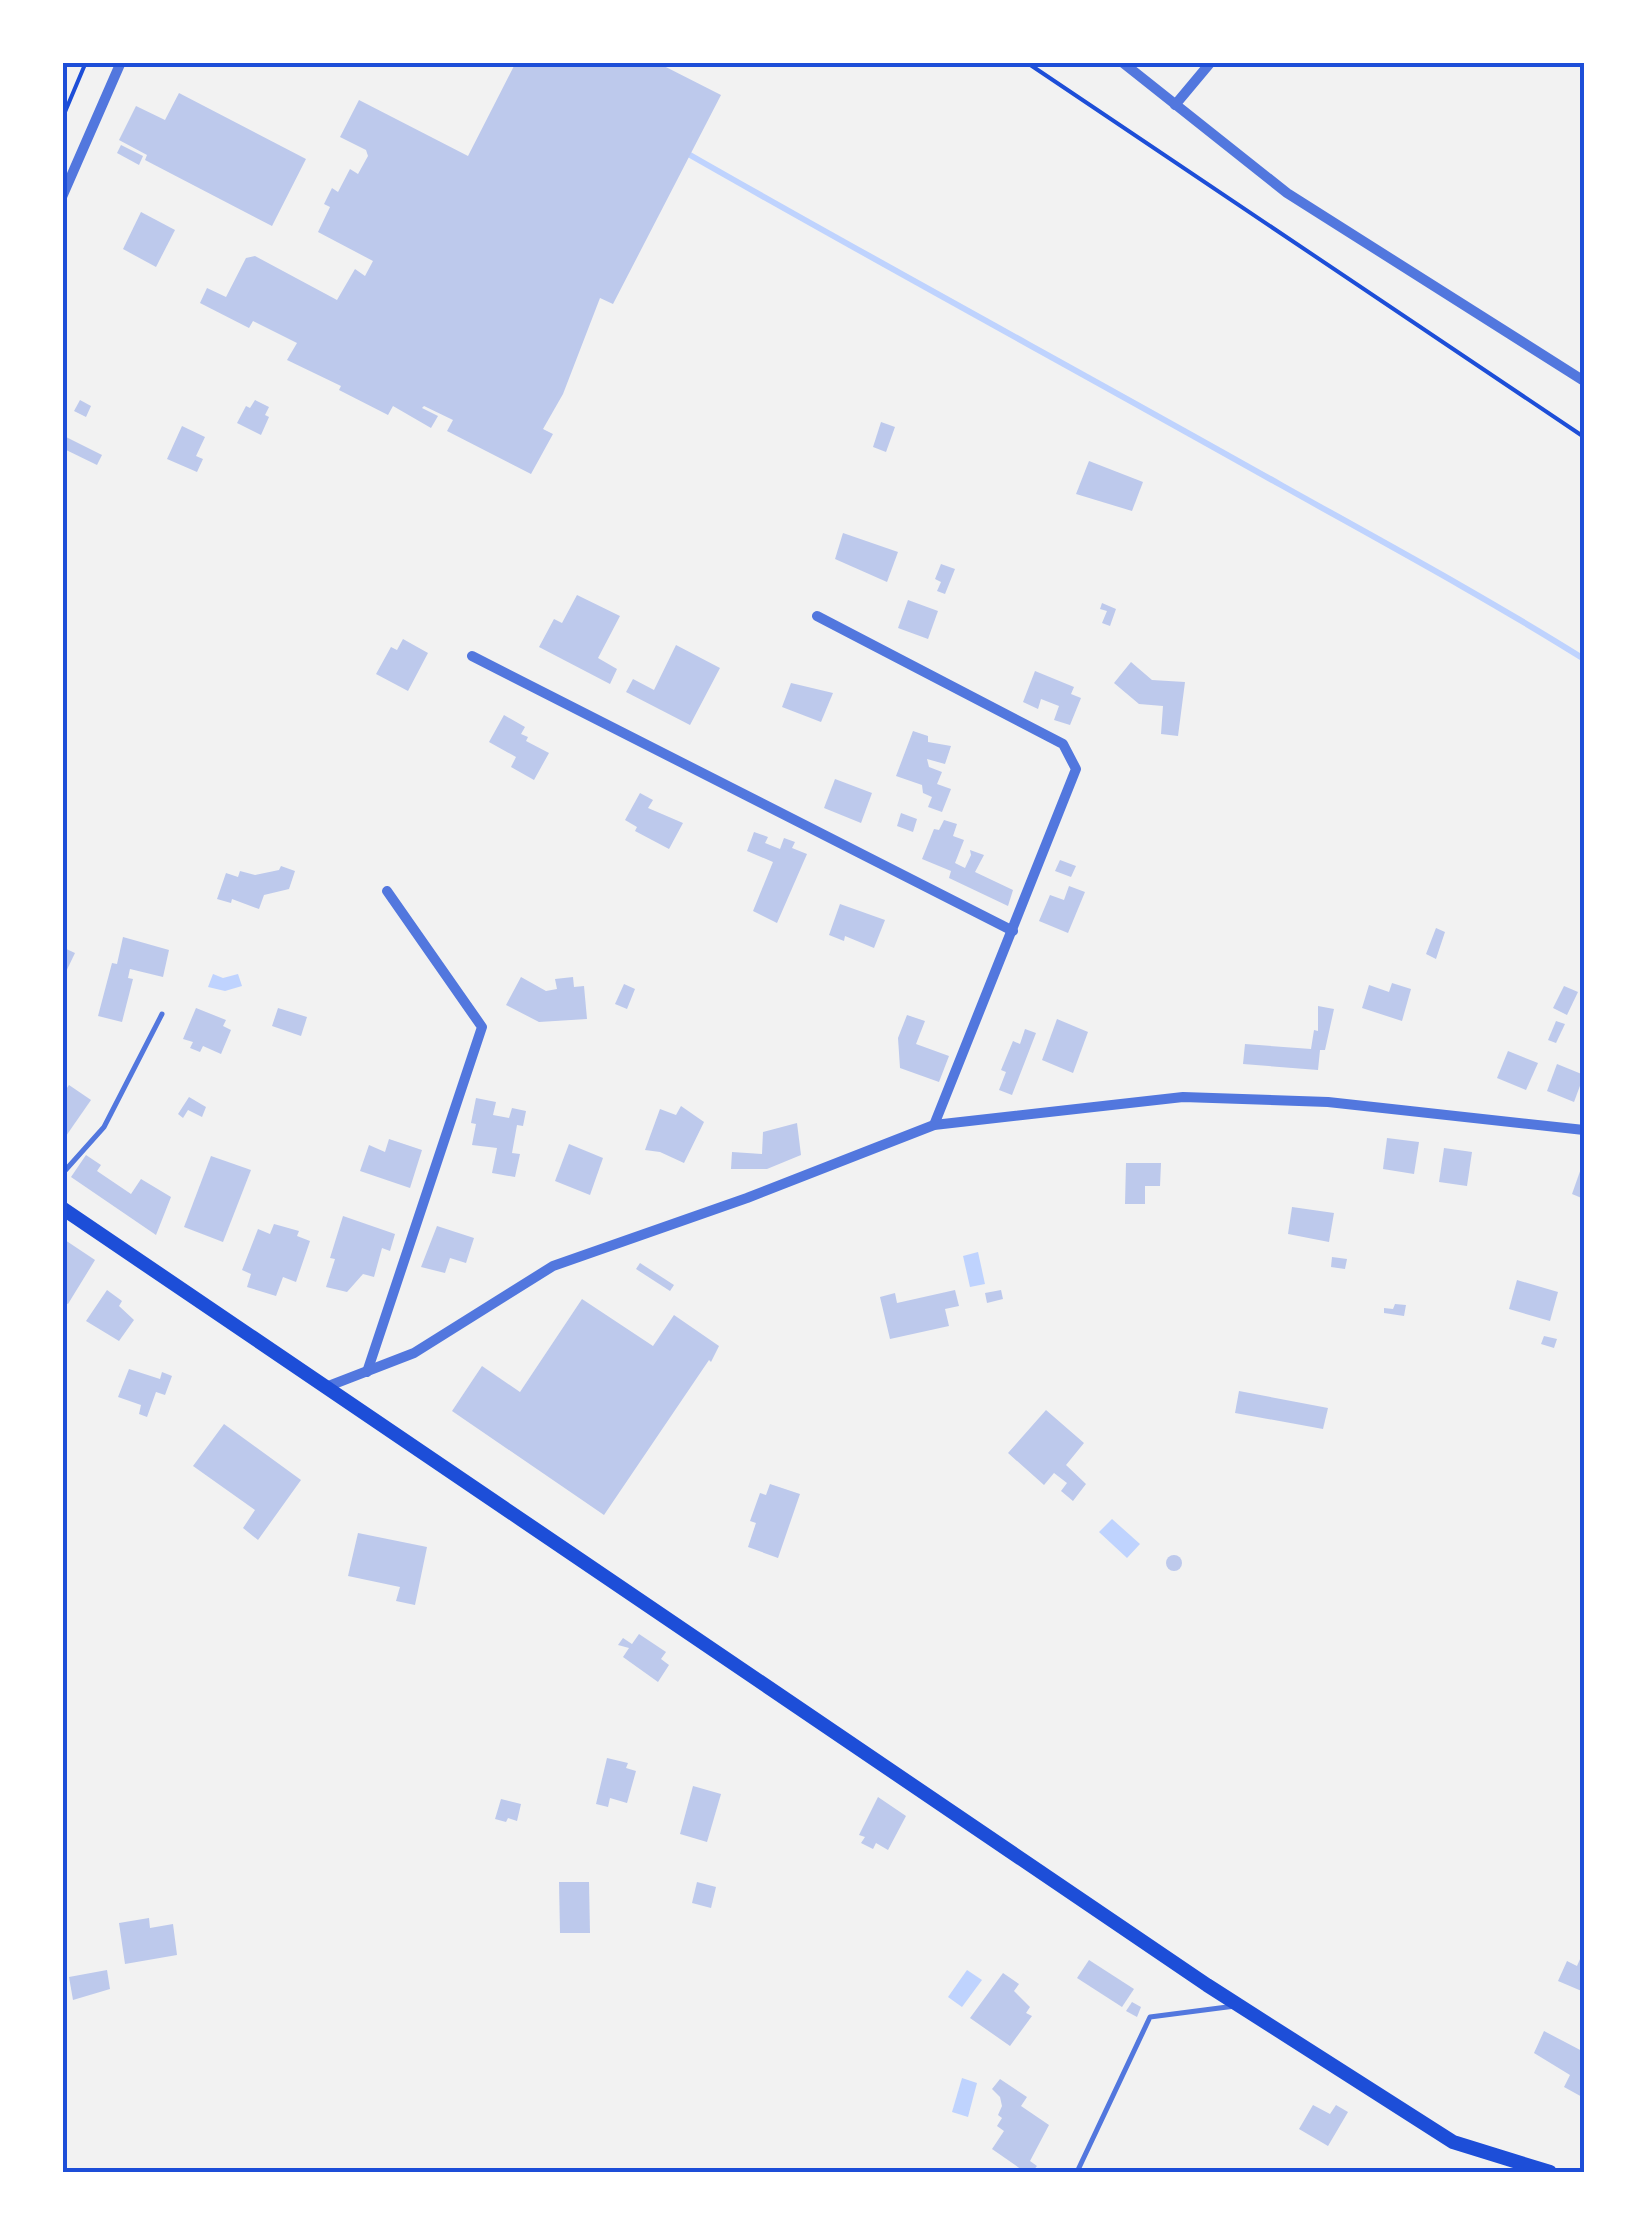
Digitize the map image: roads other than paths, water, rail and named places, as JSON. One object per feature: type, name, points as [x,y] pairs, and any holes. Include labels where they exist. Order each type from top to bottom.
[{"type":"main road","points":[[62,1208],[1238,2005],[1453,2142],[1550,2172]]},
{"type":"street","points":[[62,198],[121,62]]},
{"type":"street","points":[[1122,62],[1287,193],[1584,381]]},
{"type":"street","points":[[1175,105],[1211,62]]},
{"type":"street","points":[[817,616],[1063,744],[1076,769],[934,1125]]},
{"type":"street","points":[[472,656],[1013,931]]},
{"type":"street","points":[[367,1372],[482,1027],[387,892]]},
{"type":"street","points":[[326,1387],[414,1353],[553,1266],[747,1198],[934,1125],[1183,1097],[1328,1102],[1584,1130]]},
{"type":"lane","points":[[62,1174],[104,1126],[162,1014]]},
{"type":"lane","points":[[1078,2172],[1150,2017],[1238,2005]]},
{"type":"water","points":[[213,974],[223,978],[238,974],[242,986],[225,991],[208,987]]},
{"type":"water","points":[[978,1252],[985,1284],[970,1287],[963,1256]]},
{"type":"water","points":[[1112,1519],[1140,1544],[1127,1558],[1099,1532]]},
{"type":"water","points":[[967,1970],[982,1980],[962,2007],[948,1997]]},
{"type":"water","points":[[962,2078],[977,2083],[968,2117],[952,2112]]},
{"type":"waterway","points":[[690,155],[1434,570],[1584,659]]}]
